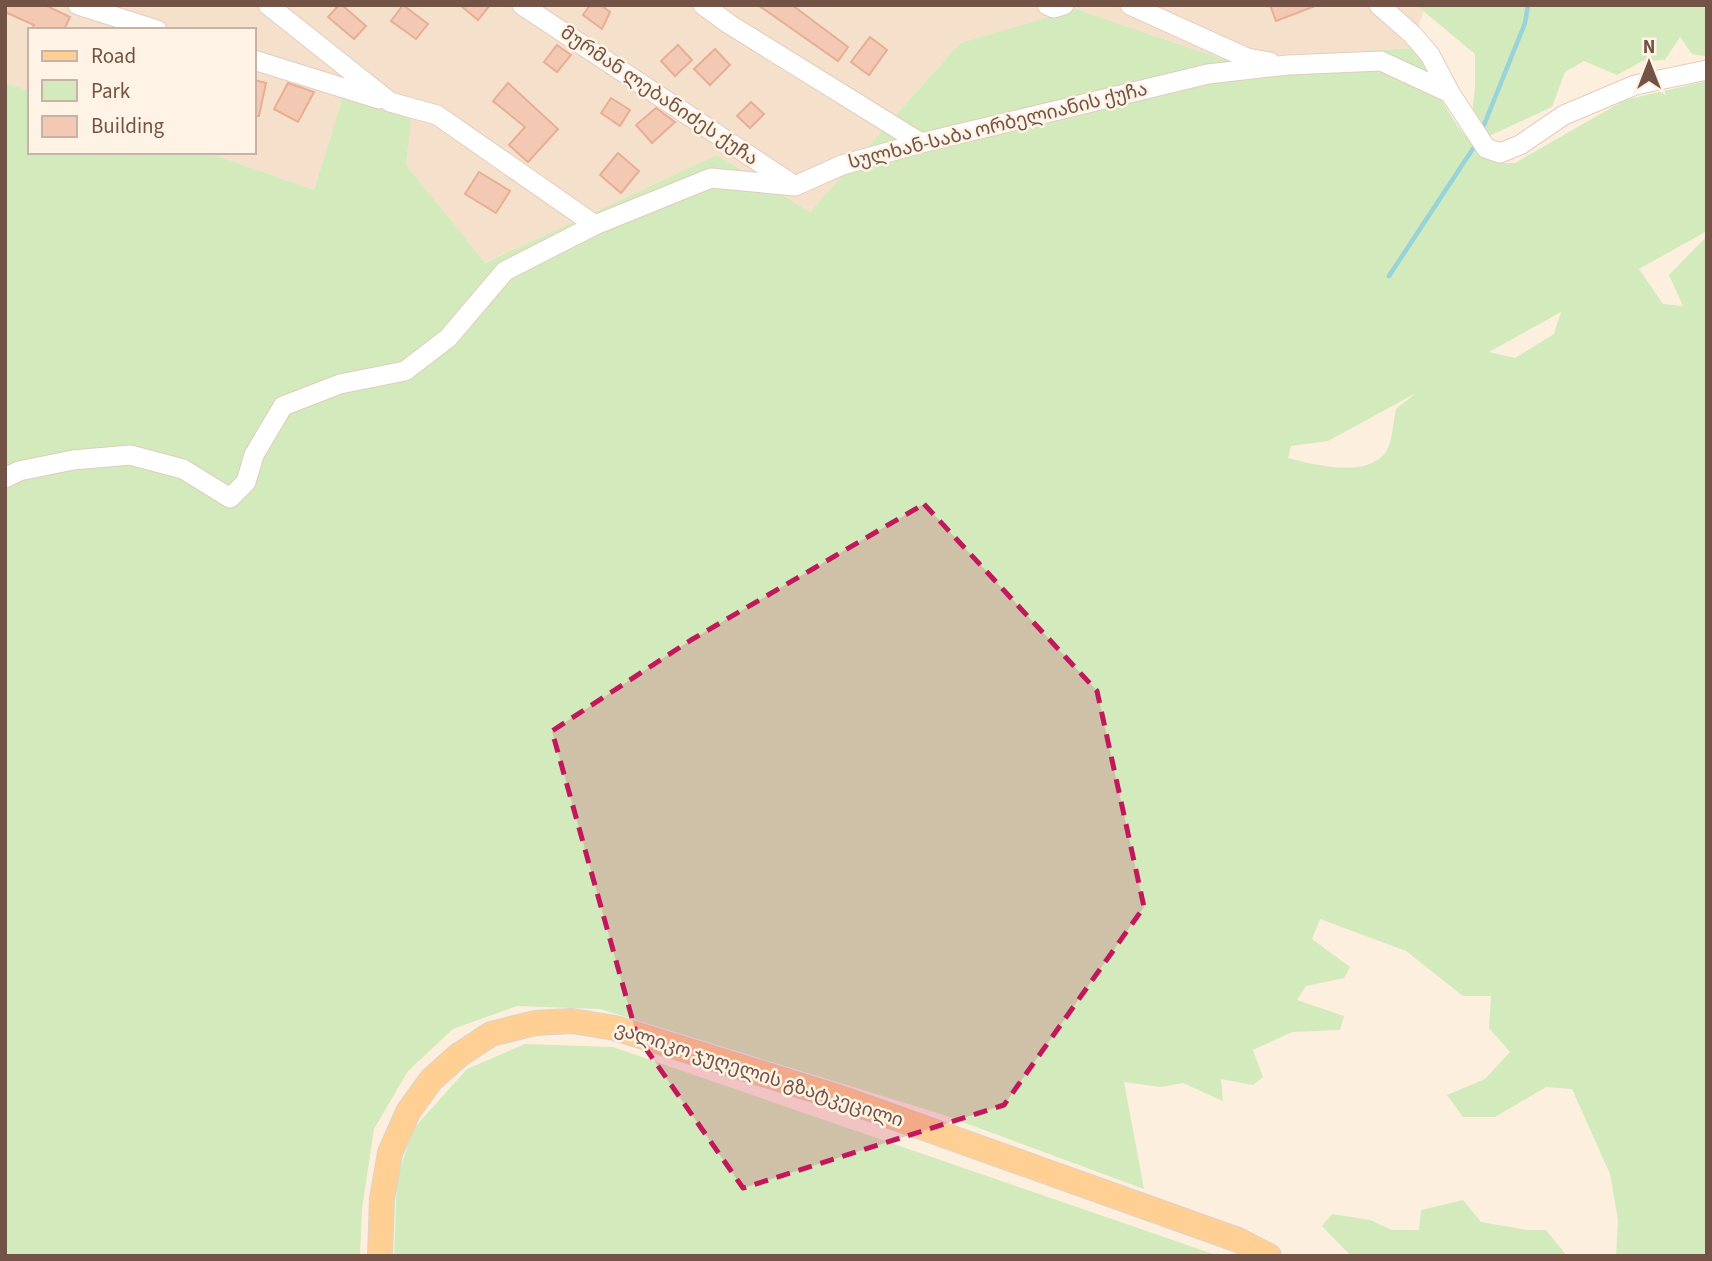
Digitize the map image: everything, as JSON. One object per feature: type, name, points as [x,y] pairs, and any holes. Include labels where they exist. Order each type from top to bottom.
[{"type":"main road","name":"ვალიკო ჯუღელის გზატკეცილი","points":[[380,1256],[382,1199],[390,1153],[408,1112],[431,1080],[459,1055],[491,1034],[535,1023],[572,1021],[615,1028],[840,1098],[1238,1240],[1269,1256]]},
{"type":"street","points":[[78,5],[151,28]]},
{"type":"street","points":[[268,5],[390,102]]},
{"type":"street","name":"მურმან ლებანიძეს ქუჩა","points":[[522,5],[795,186]]},
{"type":"street","points":[[703,5],[729,24],[921,143]]},
{"type":"street","points":[[1047,5],[1054,8],[1064,5]]},
{"type":"street","points":[[1129,5],[1247,58],[1288,65]]},
{"type":"street","points":[[1379,5],[1412,34],[1430,55],[1450,93],[1486,148],[1500,153],[1520,145],[1564,115],[1635,85],[1707,70]]},
{"type":"street","points":[[256,61],[437,115],[595,225]]},
{"type":"street","name":"სულხან-საბა ორბელიანის ქუჩა","points":[[5,478],[19,471],[73,460],[130,455],[183,469],[230,498],[246,482],[254,455],[283,406],[340,384],[405,371],[448,338],[505,271],[595,225],[711,178],[795,186],[842,165],[921,143],[1208,74],[1288,65],[1381,61],[1450,93]]},
{"type":"highlighted area","points":[[924,504],[1097,691],[1144,907],[1004,1105],[743,1188],[637,1036],[552,731],[691,640]]},
{"type":"shaded area","points":[[5,5],[1029,5],[1035,8],[1039,5],[1416,5],[1424,10],[1417,30],[1416,48],[1222,59],[1076,9],[960,43],[810,212],[717,155],[484,263],[406,165],[410,119],[343,96],[314,190],[212,154],[256,154],[256,28],[28,28],[28,90],[5,83]]},
{"type":"green space","points":[[1416,5],[1707,5],[1707,53],[1704,56],[1692,54],[1680,37],[1665,60],[1642,61],[1617,75],[1584,61],[1565,72],[1552,107],[1489,136],[1472,115],[1475,54]]},
{"type":"green space","points":[[1076,9],[1222,59],[1416,48],[1457,125],[1480,150],[1504,163],[1515,163],[1625,100],[1707,81],[1707,231],[1639,269],[1663,304],[1683,306],[1669,275],[1707,236],[1707,1256],[1611,1256],[1616,1255],[1618,1220],[1610,1174],[1572,1089],[1546,1087],[1495,1117],[1463,1117],[1447,1095],[1485,1079],[1510,1052],[1489,1028],[1491,996],[1463,996],[1406,951],[1320,919],[1312,939],[1350,967],[1344,978],[1306,986],[1297,1000],[1344,1016],[1340,1030],[1292,1032],[1253,1050],[1263,1077],[1253,1085],[1221,1079],[1223,1101],[1183,1083],[1161,1087],[1124,1082],[1144,1189],[941,1114],[600,1009],[517,1006],[453,1029],[408,1071],[374,1129],[362,1209],[360,1256],[5,1256],[5,83],[28,90],[28,154],[212,154],[314,190],[343,96],[411,119],[406,165],[485,263],[717,155],[810,212],[960,43]],"holes":[[[1561,312],[1554,334],[1515,358],[1489,352]],[[1416,393],[1396,409],[1388,448],[1380,458],[1369,464],[1342,468],[1288,458],[1291,446],[1328,441]]]},
{"type":"green space","points":[[525,1044],[613,1047],[1219,1256],[394,1256],[397,1177],[414,1128],[467,1069]]},
{"type":"green space","points":[[1463,1200],[1481,1222],[1527,1230],[1546,1230],[1567,1256],[1351,1256],[1322,1226],[1332,1214],[1370,1220],[1392,1230],[1419,1230],[1421,1210]]},
{"type":"building","points":[[5,5],[45,5],[70,17],[65,28],[32,28],[34,25],[5,12]]},
{"type":"building","points":[[339,5],[366,26],[354,39],[328,17]]},
{"type":"building","points":[[403,5],[428,24],[416,39],[391,21]]},
{"type":"building","points":[[460,5],[490,5],[478,20]]},
{"type":"building","points":[[590,5],[601,5],[610,12],[602,29],[583,15]]},
{"type":"building","points":[[758,5],[792,5],[848,47],[838,61]]},
{"type":"building","points":[[1270,5],[1315,5],[1315,6],[1276,21]]},
{"type":"building","points":[[870,37],[887,50],[869,75],[851,62]]},
{"type":"building","points":[[557,45],[571,55],[557,72],[544,62]]},
{"type":"building","points":[[678,45],[692,60],[675,76],[661,61]]},
{"type":"building","points":[[715,49],[730,65],[710,85],[694,69]]},
{"type":"building","points":[[256,80],[266,83],[259,116],[256,116]]},
{"type":"building","points":[[288,83],[314,92],[298,122],[274,109]]},
{"type":"building","points":[[508,83],[558,129],[528,162],[509,145],[525,127],[493,101]]},
{"type":"building","points":[[611,98],[630,110],[620,126],[601,113]]},
{"type":"building","points":[[751,102],[764,114],[750,128],[737,116]]},
{"type":"building","points":[[656,108],[675,122],[652,143],[636,125]]},
{"type":"building","points":[[618,153],[639,171],[621,193],[600,175]]},
{"type":"building","points":[[479,172],[510,191],[496,213],[465,194]]},
{"type":"waterway","points":[[1484,125],[1525,23],[1528,5]]},
{"type":"waterway","points":[[1389,276],[1476,144]]}]
